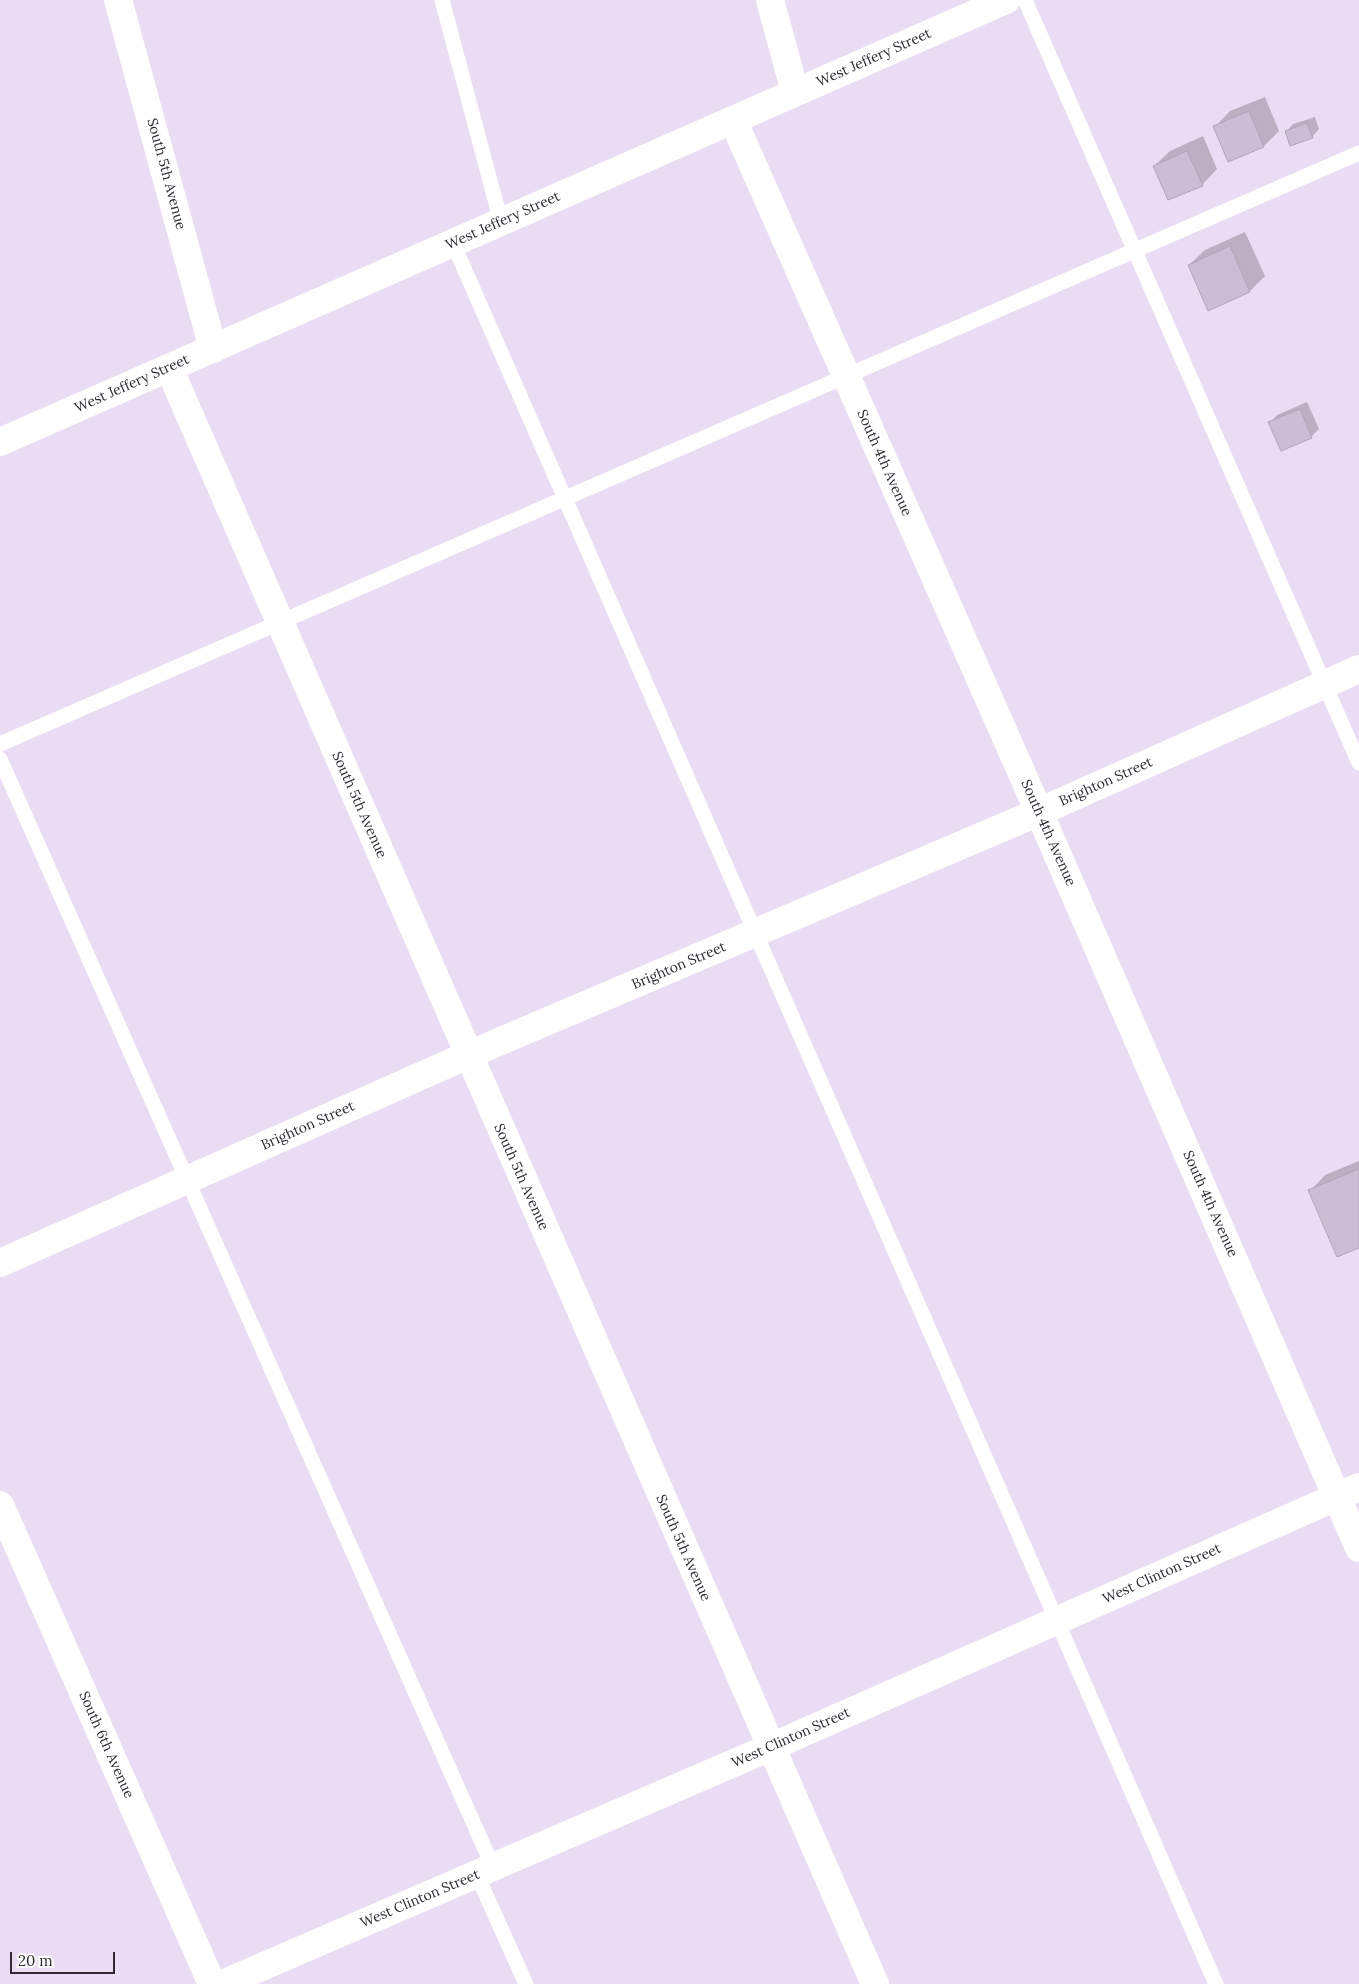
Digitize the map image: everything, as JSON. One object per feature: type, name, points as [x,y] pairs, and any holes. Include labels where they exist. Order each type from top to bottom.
[{"type":"street","name":"South 5th Avenue","points":[[118,0],[213,349]]},
{"type":"street","points":[[770,0],[795,92]]},
{"type":"street","name":"West Jeffery Street","points":[[0,442],[1006,0]]},
{"type":"street","name":"South 4th Avenue","points":[[733,120],[1039,812],[1348,1492],[1359,1548]]},
{"type":"street","name":"South 5th Avenue","points":[[169,368],[875,1984]]},
{"type":"street","name":"Brighton Street","points":[[0,1263],[468,1055],[1039,812],[1359,669]]},
{"type":"street","name":"West Clinton Street","points":[[222,1984],[771,1747],[1348,1492]]},
{"type":"street","name":"South 6th Avenue","points":[[0,1505],[212,1984]]},
{"type":"lane","points":[[442,0],[501,222]]},
{"type":"lane","points":[[1025,0],[1359,763]]},
{"type":"lane","points":[[0,744],[1359,153]]},
{"type":"lane","points":[[453,243],[1216,1984]]},
{"type":"lane","points":[[0,759],[187,1180],[485,1871],[526,1984]]},
{"type":"building","points":[[1249,111],[1264,147],[1228,162],[1213,126]]},
{"type":"building","points":[[1307,123],[1313,138],[1290,146],[1285,131]]},
{"type":"building","points":[[1187,151],[1203,186],[1168,200],[1153,166]]},
{"type":"building","points":[[1230,246],[1250,292],[1208,311],[1188,265]]},
{"type":"building","points":[[1300,409],[1312,438],[1281,451],[1268,422]]},
{"type":"building","points":[[1359,1169],[1359,1248],[1337,1257],[1308,1190]]}]
